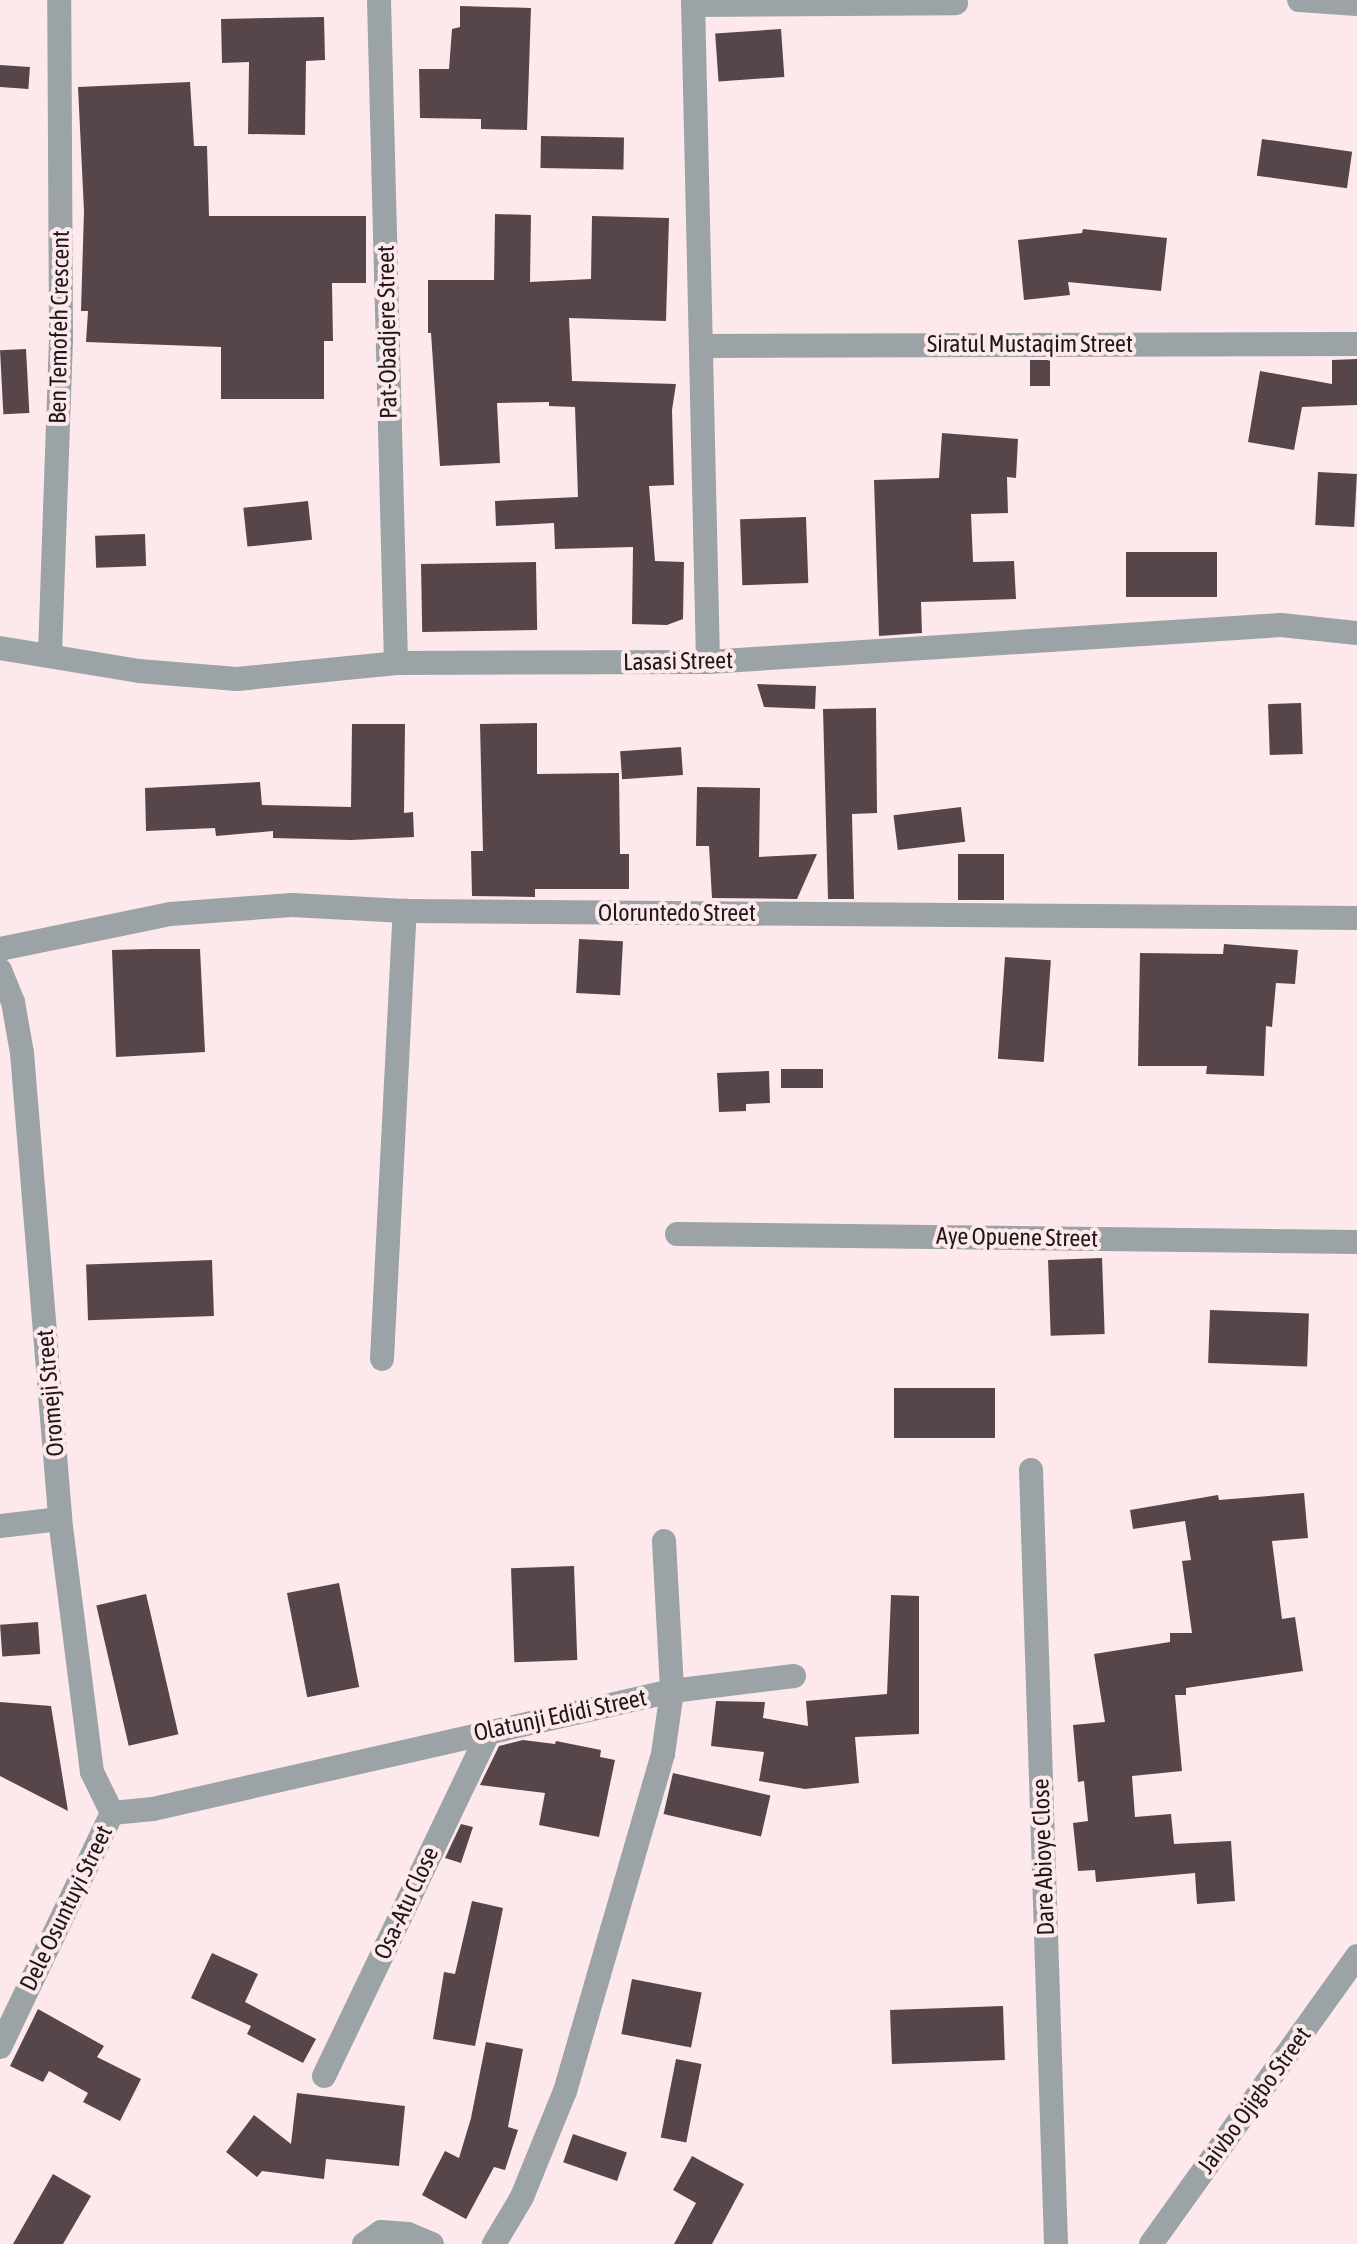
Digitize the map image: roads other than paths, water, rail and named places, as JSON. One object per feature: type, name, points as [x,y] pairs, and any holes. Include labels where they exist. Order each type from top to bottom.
[{"type":"street","name":"Ben Temofeh Crescent","points":[[50,654],[61,337],[59,0]]},
{"type":"street","name":"Pat-Obadjere Street","points":[[379,0],[396,663]]},
{"type":"street","points":[[1299,0],[1357,4]]},
{"type":"street","points":[[708,662],[693,2],[956,3]]},
{"type":"street","name":"Siratul Mustaqim Street","points":[[703,346],[1357,344]]},
{"type":"street","name":"Lasasi Street","points":[[0,648],[139,671],[237,679],[396,663],[708,662],[1281,625],[1357,633]]},
{"type":"street","name":"Oloruntedo Street","points":[[0,949],[171,914],[292,905],[405,911],[1357,918]]},
{"type":"street","points":[[382,1359],[405,911]]},
{"type":"street","name":"Oromeji Street","points":[[0,970],[13,1002],[22,1053],[60,1519],[92,1772],[112,1813]]},
{"type":"street","name":"Aye Opuene Street","points":[[677,1234],[1357,1242]]},
{"type":"street","name":"Dare Abioye Close","points":[[1031,1470],[1056,2244]]},
{"type":"street","points":[[0,1526],[60,1519]]},
{"type":"street","points":[[664,1541],[672,1691],[794,1676]]},
{"type":"street","name":"Olatunji Edidi Street","points":[[112,1813],[153,1809],[672,1691],[663,1754],[565,2091],[522,2197],[494,2244]]},
{"type":"street","name":"Osa-Atu Close","points":[[324,2076],[489,1731]]},
{"type":"street","name":"Dele Osuntuyi Street","points":[[0,2047],[112,1813]]},
{"type":"street","name":"Jaivbo Ojigbo Street","points":[[1151,2244],[1357,1956]]},
{"type":"street","points":[[364,2244],[381,2232],[408,2234],[432,2244]]}]
